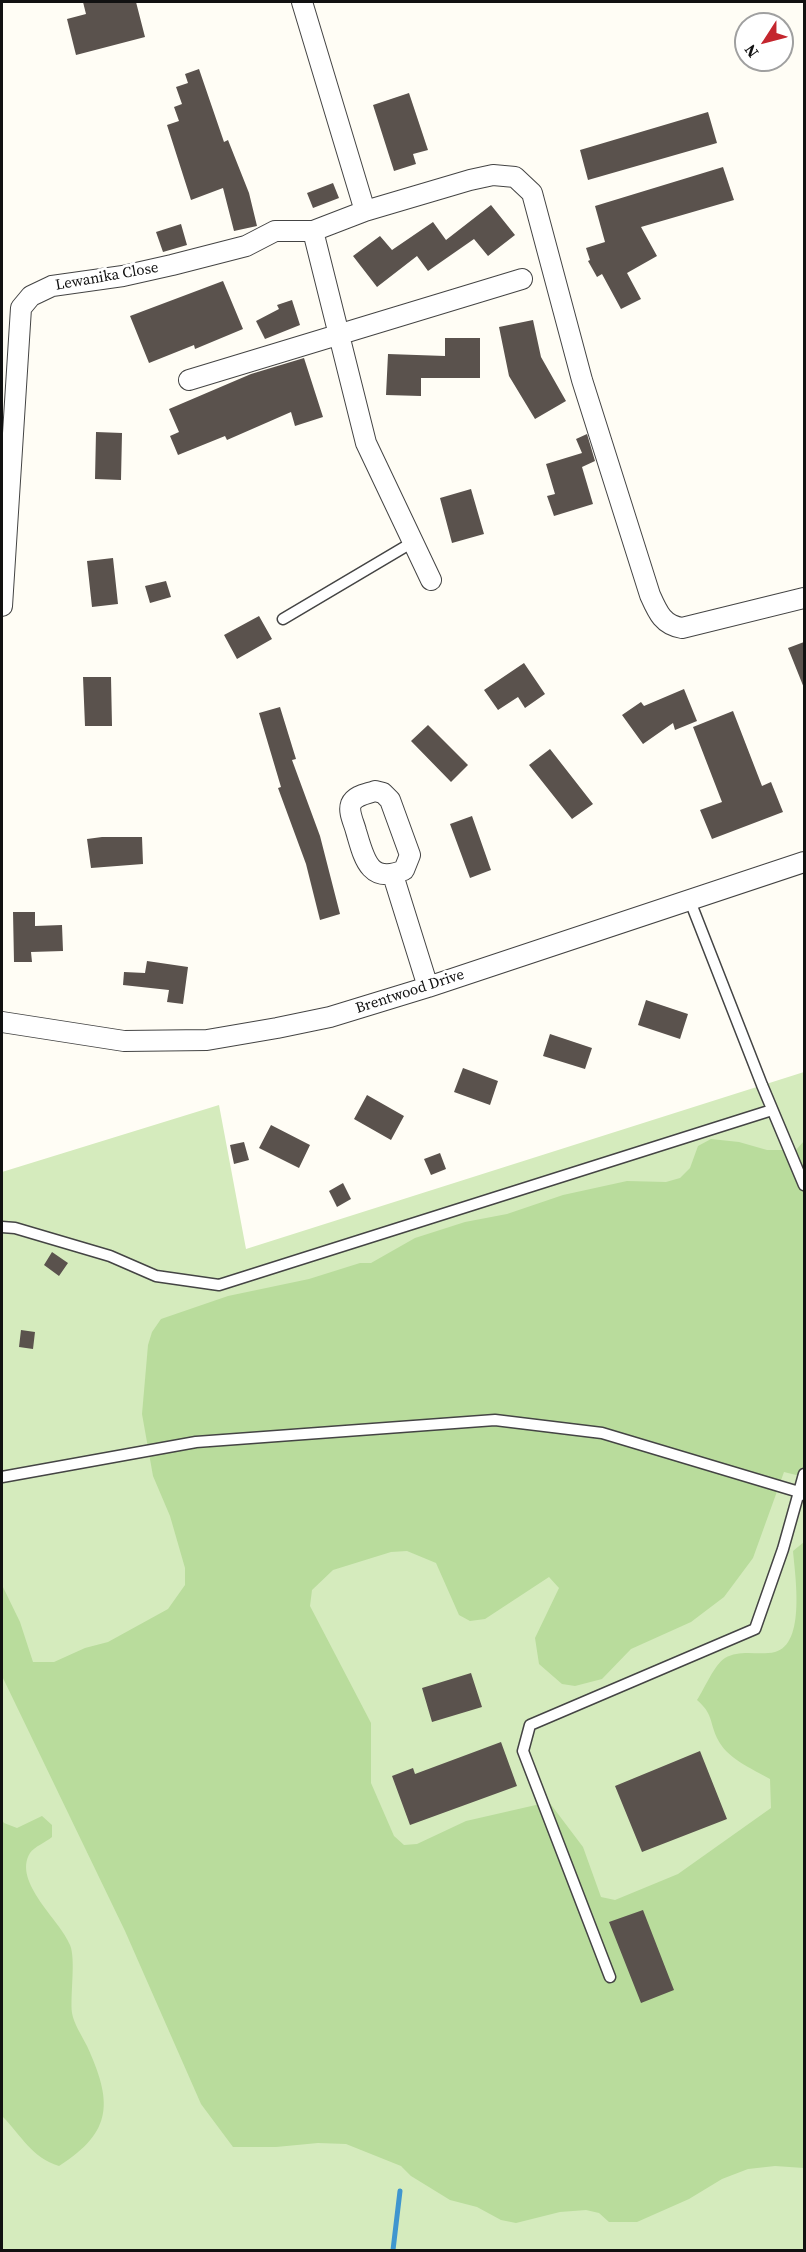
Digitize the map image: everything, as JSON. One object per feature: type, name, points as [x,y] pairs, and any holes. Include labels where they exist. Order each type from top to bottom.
[{"type":"street","points":[[302,2],[365,211]]},
{"type":"street","points":[[431,580],[366,443],[313,231],[365,211],[493,175],[516,177],[524,182],[532,193],[582,380],[650,595],[659,614],[669,626],[682,628],[804,598]]},
{"type":"street","name":"Lewanika Close","points":[[2,606],[21,308],[31,296],[52,286],[149,271],[246,246],[275,231],[313,231]]},
{"type":"street","points":[[189,380],[522,279]]},
{"type":"street","name":"Brentwood Drive","points":[[2,1022],[124,1041],[207,1040],[330,1017],[428,987],[804,862]]},
{"type":"street","points":[[393,875],[428,987]]},
{"type":"lane","points":[[283,619],[412,542]]},
{"type":"lane","points":[[690,901],[804,1185]]},
{"type":"lane","points":[[2,1227],[15,1228],[110,1256],[156,1276],[219,1284],[772,1110]]},
{"type":"lane","points":[[2,1477],[196,1442],[495,1420],[602,1434],[802,1493]]},
{"type":"lane","points":[[610,1977],[523,1751],[530,1725],[755,1629],[802,1493],[804,1474]]},
{"type":"green space","points":[[804,1072],[804,2250],[2,2250],[2,1172],[219,1105],[246,1249]]},
{"type":"green space","points":[[711,1139],[739,1142],[767,1150],[796,1150],[804,1141],[804,1477],[784,1472],[753,1558],[724,1597],[691,1622],[631,1649],[602,1679],[575,1686],[562,1684],[539,1664],[535,1638],[559,1588],[549,1577],[485,1619],[470,1621],[459,1615],[436,1563],[407,1551],[391,1552],[333,1570],[312,1590],[310,1606],[371,1723],[371,1783],[394,1836],[404,1845],[417,1844],[466,1821],[549,1802],[583,1847],[601,1897],[615,1900],[678,1874],[771,1808],[770,1779],[727,1752],[717,1738],[708,1713],[697,1700],[713,1671],[725,1658],[744,1653],[775,1652],[785,1646],[795,1623],[796,1591],[793,1551],[804,1542],[804,2168],[775,2166],[748,2169],[722,2179],[689,2199],[637,2222],[609,2222],[599,2213],[586,2210],[560,2212],[516,2223],[501,2220],[477,2207],[450,2200],[411,2176],[401,2166],[346,2144],[233,2147],[201,2104],[125,1931],[2,1676],[2,1585],[20,1622],[33,1662],[54,1662],[85,1648],[108,1642],[168,1609],[185,1585],[185,1568],[170,1516],[153,1476],[142,1414],[148,1345],[152,1332],[161,1319],[228,1296],[309,1279],[360,1263],[371,1263],[415,1238],[465,1222],[507,1214],[563,1195],[627,1181],[666,1182],[680,1178],[690,1168],[698,1146]]},
{"type":"green space","points":[[42,1816],[52,1825],[52,1837],[30,1853],[26,1864],[27,1876],[32,1889],[70,1945],[73,1959],[72,2013],[95,2066],[104,2099],[99,2127],[77,2153],[59,2166],[34,2152],[2,2116],[2,1820],[17,1828]]},
{"type":"building","points":[[83,2],[136,2],[145,37],[76,55],[67,19],[86,14]]},
{"type":"building","points":[[199,69],[224,142],[228,140],[249,193],[257,226],[234,231],[223,188],[191,200],[167,125],[179,121],[174,107],[182,104],[176,87],[188,83],[185,74]]},
{"type":"building","points":[[409,93],[428,150],[413,154],[416,164],[394,171],[373,105]]},
{"type":"building","points":[[708,112],[717,143],[588,180],[580,150]]},
{"type":"building","points":[[723,167],[734,200],[641,227],[657,256],[627,273],[641,299],[621,309],[602,274],[597,277],[588,261],[590,260],[586,248],[605,242],[595,206]]},
{"type":"building","points":[[333,183],[339,198],[313,208],[307,193]]},
{"type":"building","points":[[491,205],[515,235],[488,256],[474,239],[428,271],[417,256],[377,287],[353,256],[380,236],[392,250],[433,222],[446,240]]},
{"type":"building","points":[[181,224],[187,245],[163,252],[156,232]]},
{"type":"building","points":[[223,281],[243,329],[195,349],[194,345],[149,363],[130,316]]},
{"type":"building","points":[[292,300],[300,325],[265,339],[256,321],[279,309],[277,305]]},
{"type":"building","points":[[533,320],[541,357],[566,401],[535,419],[509,376],[499,327]]},
{"type":"building","points":[[445,338],[480,338],[480,378],[421,378],[421,396],[386,395],[388,354],[445,356]]},
{"type":"building","points":[[304,358],[323,417],[295,426],[291,412],[227,440],[225,436],[178,455],[170,436],[179,432],[169,409],[251,374]]},
{"type":"building","points":[[96,432],[122,433],[121,480],[95,479]]},
{"type":"building","points":[[587,434],[595,461],[582,467],[593,504],[554,516],[547,496],[555,494],[546,464],[582,453],[576,439]]},
{"type":"building","points":[[471,489],[484,534],[452,543],[440,498]]},
{"type":"building","points":[[113,558],[118,604],[92,607],[87,561]]},
{"type":"building","points":[[166,581],[171,597],[150,603],[145,586]]},
{"type":"building","points":[[259,616],[272,639],[237,659],[224,635]]},
{"type":"building","points":[[804,642],[804,688],[788,648]]},
{"type":"building","points":[[524,663],[545,694],[525,708],[518,697],[498,710],[484,690]]},
{"type":"building","points":[[83,677],[111,677],[112,726],[85,726]]},
{"type":"building","points":[[684,689],[697,721],[675,730],[673,723],[643,744],[622,715],[641,702],[644,706]]},
{"type":"building","points":[[280,707],[296,759],[292,760],[320,836],[340,914],[320,920],[306,864],[278,788],[281,787],[259,713]]},
{"type":"building","points":[[733,711],[762,786],[771,782],[783,812],[712,839],[700,810],[722,802],[693,727]]},
{"type":"building","points":[[428,725],[468,765],[451,782],[411,741]]},
{"type":"building","points":[[550,749],[593,804],[572,819],[529,765]]},
{"type":"building","points":[[472,816],[491,870],[470,878],[450,824]]},
{"type":"building","points":[[142,837],[143,864],[91,868],[87,839]]},
{"type":"building","points":[[13,912],[35,912],[35,926],[62,925],[63,951],[31,952],[32,962],[14,962]]},
{"type":"building","points":[[147,961],[188,967],[183,1004],[167,1002],[169,990],[123,985],[124,972],[145,973]]},
{"type":"building","points":[[646,1000],[688,1014],[680,1039],[638,1025]]},
{"type":"building","points":[[550,1034],[592,1048],[585,1069],[543,1056]]},
{"type":"building","points":[[463,1068],[498,1081],[490,1105],[454,1092]]},
{"type":"building","points":[[367,1095],[404,1116],[391,1140],[354,1119]]},
{"type":"building","points":[[271,1125],[310,1145],[299,1168],[259,1148]]},
{"type":"building","points":[[244,1142],[249,1160],[234,1164],[230,1145]]},
{"type":"building","points":[[440,1153],[446,1169],[431,1175],[424,1159]]},
{"type":"building","points":[[343,1183],[351,1199],[337,1207],[329,1191]]},
{"type":"building","points":[[52,1252],[68,1263],[59,1276],[44,1265]]},
{"type":"building","points":[[21,1330],[35,1332],[33,1349],[19,1347]]},
{"type":"building","points":[[471,1673],[482,1707],[432,1722],[422,1688]]},
{"type":"building","points":[[501,1742],[517,1786],[410,1825],[392,1776],[413,1768],[415,1774]]},
{"type":"building","points":[[700,1751],[727,1819],[642,1852],[615,1786]]},
{"type":"building","points":[[643,1910],[674,1990],[641,2003],[609,1922]]},
{"type":"waterway","points":[[393,2250],[400,2191]]}]
